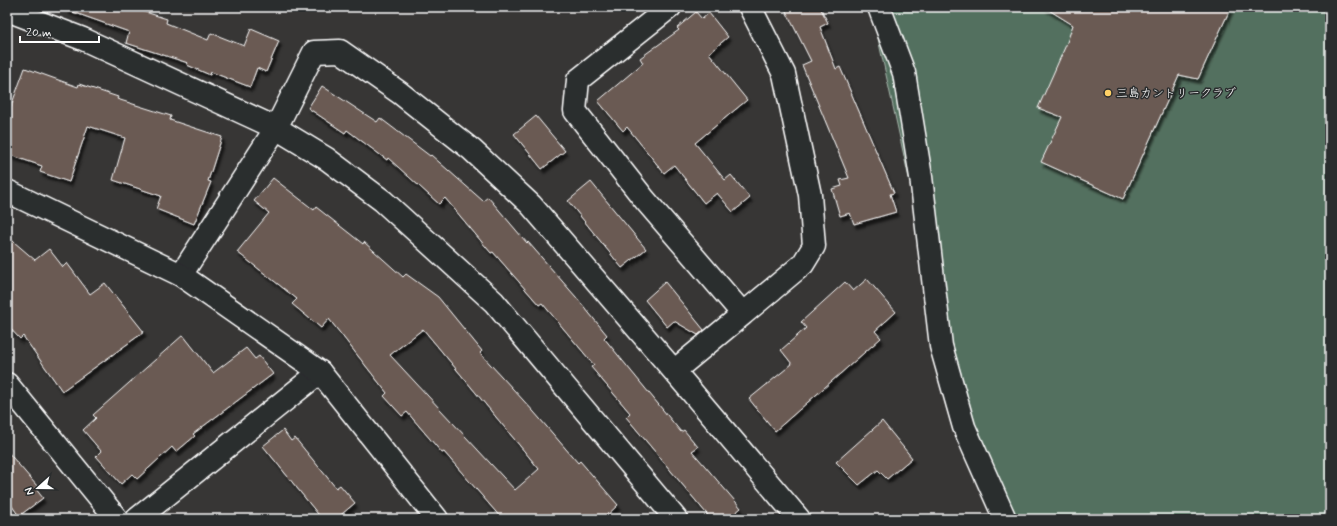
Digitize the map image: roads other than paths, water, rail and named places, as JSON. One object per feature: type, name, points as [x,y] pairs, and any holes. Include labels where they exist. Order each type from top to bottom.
[{"type":"street","points":[[670,7],[578,80],[575,111],[645,200],[743,314]]},
{"type":"street","points":[[674,371],[804,264],[814,246],[810,196],[784,74],[750,7]]},
{"type":"street","points":[[879,7],[904,73],[921,177],[941,346],[964,427],[1005,519]]},
{"type":"street","points":[[7,10],[83,39],[276,128],[327,159],[383,201],[494,302],[676,519]]},
{"type":"street","points":[[181,275],[276,128],[314,52],[340,51],[400,93],[472,150],[531,205],[799,519]]},
{"type":"street","points":[[7,191],[181,275],[320,372],[437,519]]},
{"type":"street","points":[[137,519],[320,372]]},
{"type":"street","points":[[7,384],[117,519]]},
{"type":"place","name":"三島カントリークラブ","points":[[1108,93]]}]
